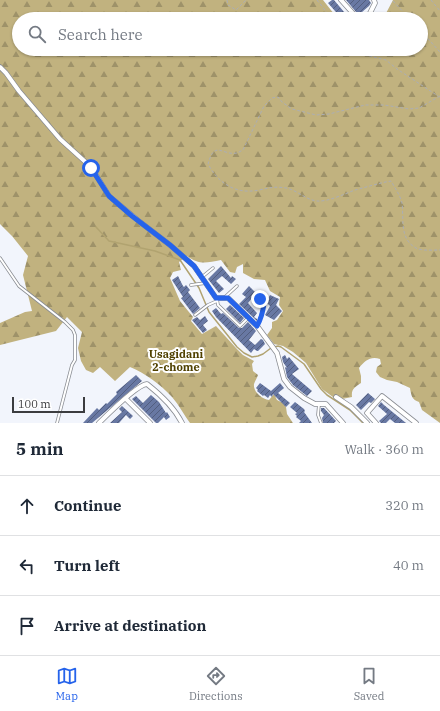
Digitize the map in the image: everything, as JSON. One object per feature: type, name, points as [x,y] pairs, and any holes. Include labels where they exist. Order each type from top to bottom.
[{"type":"street","points":[[342,0],[352,12]]},
{"type":"street","points":[[370,12],[375,3],[374,0]]},
{"type":"street","points":[[0,67],[60,139],[91,168],[109,196],[194,266],[217,300],[225,298],[232,302],[257,326],[279,356],[284,379],[290,387],[304,398],[319,404],[326,404],[343,423]]},
{"type":"street","points":[[99,423],[115,407],[143,385],[147,384],[163,396],[182,423]]},
{"type":"street","points":[[376,423],[367,414],[382,396],[416,423]]},
{"type":"street","points":[[336,397],[350,407],[367,423]]},
{"type":"street","points":[[126,399],[150,423]]},
{"type":"lane","points":[[0,258],[19,286],[65,322],[75,334],[75,360],[72,365],[57,423]]},
{"type":"lane","points":[[202,277],[214,268]]},
{"type":"lane","points":[[191,285],[206,283]]},
{"type":"lane","points":[[225,298],[237,286]]},
{"type":"lane","points":[[257,326],[264,306],[264,303],[260,299]]},
{"type":"lane","points":[[195,315],[217,300],[218,305],[240,326],[248,318]]},
{"type":"lane","points":[[319,404],[318,415],[321,423]]},
{"type":"path","points":[[227,0],[228,5],[236,10],[246,0]]},
{"type":"path","points":[[317,0],[326,12]]},
{"type":"path","points":[[431,0],[440,11]]},
{"type":"path","points":[[393,1],[403,12]]},
{"type":"path","points":[[428,39],[440,52]]},
{"type":"path","points":[[370,56],[386,60],[397,69],[439,96],[419,108],[409,109],[384,104],[365,105],[329,114],[316,114],[292,109],[278,97],[272,98],[264,106],[243,150],[236,153],[219,150],[214,151],[210,156],[208,164],[213,174],[221,182],[232,188],[246,191],[258,190],[272,186],[281,187],[295,191],[316,201],[329,199],[355,190],[391,181],[399,193],[402,202],[402,228],[410,243],[416,249],[440,250]]},
{"type":"green space","points":[[0,0],[323,0],[332,12],[12,12],[12,56],[428,56],[428,12],[387,12],[393,0],[440,0],[440,423],[422,410],[419,402],[412,397],[410,388],[380,377],[376,372],[377,367],[381,364],[380,359],[373,358],[368,360],[359,368],[361,383],[353,390],[352,397],[337,400],[322,389],[306,363],[283,346],[274,344],[267,335],[272,328],[272,322],[277,320],[283,311],[279,305],[280,297],[270,291],[265,280],[254,279],[243,273],[243,264],[237,267],[235,273],[230,272],[221,260],[199,262],[187,256],[179,262],[181,270],[173,272],[170,278],[180,301],[193,317],[191,321],[202,334],[216,326],[243,355],[254,361],[252,364],[253,371],[258,375],[254,384],[256,392],[261,397],[269,400],[274,394],[277,400],[283,403],[286,407],[287,414],[293,423],[190,423],[177,403],[168,393],[158,384],[136,370],[130,367],[115,381],[100,367],[93,373],[86,370],[81,361],[78,348],[82,332],[67,317],[56,331],[0,345],[0,323],[25,312],[32,311],[23,275],[28,256],[0,224]]},
{"type":"building","points":[[334,0],[344,12],[336,12],[328,3]]},
{"type":"building","points":[[346,0],[369,0],[371,3],[369,6],[362,12],[356,12]]},
{"type":"building","points":[[221,266],[231,278],[232,276],[236,279],[231,284],[222,276],[216,281],[224,289],[219,293],[208,279]]},
{"type":"building","points":[[178,276],[183,286],[184,287],[186,285],[190,290],[188,292],[200,308],[193,314],[181,298],[183,297],[172,280]]},
{"type":"building","points":[[249,286],[256,293],[248,303],[257,313],[254,317],[257,321],[239,304],[246,297],[242,294]]},
{"type":"building","points":[[270,295],[279,299],[276,305],[282,311],[274,320],[265,315],[270,306],[266,302]]},
{"type":"building","points":[[230,305],[244,318],[240,323],[226,309]]},
{"type":"building","points":[[216,308],[221,314],[223,313],[239,328],[242,328],[248,322],[256,331],[249,340],[255,345],[261,339],[265,344],[258,351],[254,349],[251,353],[216,317],[212,311]]},
{"type":"building","points":[[205,316],[208,321],[203,325],[207,330],[203,333],[192,320],[197,317],[200,320]]},
{"type":"building","points":[[285,355],[287,359],[289,357],[299,369],[292,374],[312,391],[307,396],[293,385],[287,377],[285,367],[287,368],[282,357]]},
{"type":"building","points":[[136,375],[142,381],[92,423],[83,423],[97,408],[99,410],[106,403],[107,404],[117,394],[116,392]]},
{"type":"building","points":[[260,383],[271,391],[280,383],[284,388],[278,393],[290,403],[286,407],[273,394],[272,397],[270,395],[268,398],[264,395],[263,396],[257,391],[258,390],[256,388]]},
{"type":"building","points":[[368,393],[375,399],[371,403],[369,402],[361,410],[356,405]]},
{"type":"building","points":[[151,395],[159,402],[170,417],[166,420],[164,417],[156,423],[132,399],[136,396],[143,403]]},
{"type":"building","points":[[295,402],[304,409],[304,412],[312,423],[299,423],[301,421],[296,417],[297,416],[295,414],[297,413],[290,407]]},
{"type":"building","points":[[381,402],[406,423],[395,423],[390,419],[386,423],[381,423],[379,421],[387,414],[378,406]]},
{"type":"building","points":[[122,406],[133,416],[130,419],[126,415],[119,423],[110,423],[122,412],[119,409]]},
{"type":"building","points":[[321,408],[324,408],[336,421],[334,423],[323,423],[322,418],[324,415]]},
{"type":"waterway","points":[[96,227],[109,241],[155,251],[180,260],[199,288],[209,312],[237,347],[252,357],[263,354],[271,348],[278,346],[281,347],[304,364],[321,389],[327,395],[350,410],[363,423]]},
{"type":"district","name":"Usagidani 2-chome","points":[[176,360]]},
{"type":"route","points":[[91,168],[109,196],[194,266],[217,299],[228,298],[257,326],[260,322],[264,306],[264,303],[260,299]]}]
